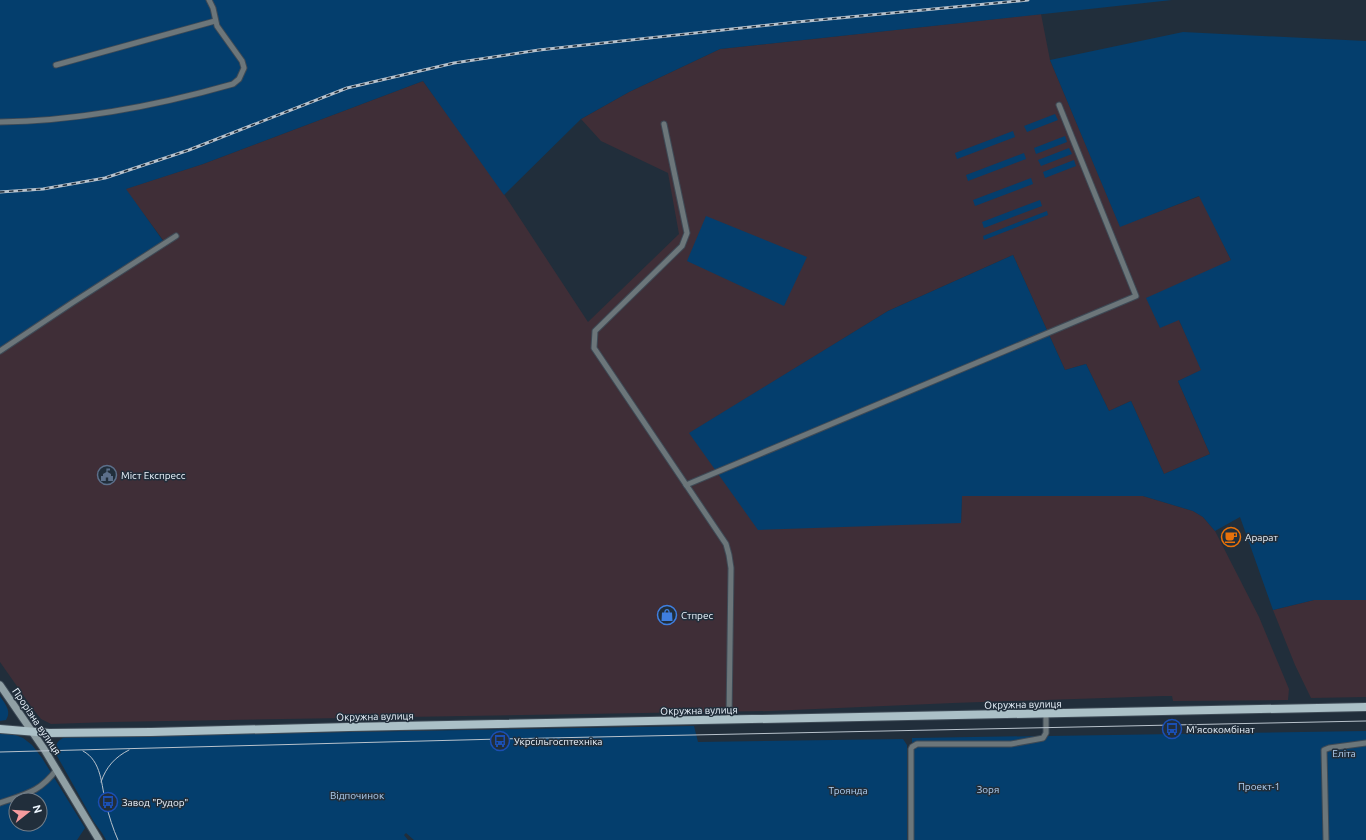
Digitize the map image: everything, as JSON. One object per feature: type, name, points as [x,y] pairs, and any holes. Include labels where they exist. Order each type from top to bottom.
[{"type":"main road","name":"Прорізна вулиця","points":[[0,684],[57,769],[99,840]]},
{"type":"main road","name":"Окружна вулиця","points":[[0,729],[55,733],[151,732],[1366,707]]},
{"type":"street","points":[[0,122],[28,122],[76,118],[153,105],[233,84],[240,79],[244,68],[242,61],[217,26],[213,8],[209,0]]},
{"type":"street","points":[[56,65],[215,21]]},
{"type":"street","points":[[686,485],[1136,296],[1059,105]]},
{"type":"street","points":[[664,124],[686,233],[682,246],[595,331],[594,348],[726,544],[731,568],[729,720]]},
{"type":"street","points":[[0,351],[176,236]]},
{"type":"street","points":[[910,840],[910,749],[912,747],[917,744],[1011,744],[1043,738],[1046,733],[1046,714]]},
{"type":"street","points":[[1326,840],[1324,750],[1366,743]]},
{"type":"street","name":"Прорізна вулиця","points":[[0,803],[37,789],[48,781],[57,769]]},
{"type":"shaded area","points":[[1041,14],[1050,60],[1120,226],[1200,196],[1231,260],[1179,320],[1202,370],[1178,381],[1210,454],[1164,474],[1131,401],[1109,411],[1086,364],[1065,370],[1013,255],[888,311],[690,433],[961,523],[962,496],[1143,496],[1193,511],[1203,517],[1215,531],[1259,617],[1289,689],[1288,700],[1173,701],[1172,696],[1164,696],[770,711],[51,724],[41,719],[0,662],[0,351],[166,244],[125,189],[203,164],[423,81],[492,176],[588,322],[679,234],[668,173],[601,141],[581,119],[629,92],[720,49]]},
{"type":"shaded area","points":[[1314,600],[1366,600],[1366,697],[1311,698],[1295,665],[1273,610]]},
{"type":"green space","points":[[0,0],[1172,0],[720,49],[629,92],[581,119],[504,195],[423,81],[203,164],[126,189],[166,245],[0,351]]},
{"type":"green space","points":[[1183,32],[1366,41],[1366,600],[1314,600],[1273,610],[1240,517],[1215,531],[1203,517],[1193,511],[1143,496],[962,496],[961,523],[758,530],[689,433],[888,311],[1013,255],[1065,370],[1086,364],[1109,411],[1131,401],[1164,474],[1210,454],[1178,381],[1201,370],[1179,320],[1160,328],[1146,298],[1231,260],[1199,196],[1120,227],[1050,60]]},
{"type":"green space","points":[[1055,114],[1058,120],[1027,132],[1024,126]]},
{"type":"green space","points":[[1013,131],[1015,137],[957,159],[955,153]]},
{"type":"green space","points":[[1065,136],[1067,142],[1036,154],[1034,148]]},
{"type":"green space","points":[[1069,148],[1072,154],[1041,166],[1038,160]]},
{"type":"green space","points":[[1024,153],[1026,159],[968,181],[966,175]]},
{"type":"green space","points":[[1074,160],[1076,166],[1045,178],[1043,172]]},
{"type":"green space","points":[[1031,178],[1033,184],[975,206],[973,200]]},
{"type":"green space","points":[[1040,200],[1042,206],[984,228],[982,222]]},
{"type":"green space","points":[[1047,211],[1048,215],[984,240],[983,236]]},
{"type":"green space","points":[[706,216],[807,257],[784,306],[687,261]]},
{"type":"green space","points":[[0,696],[7,708],[8,717],[6,720],[0,721]]},
{"type":"green space","points":[[694,726],[698,742],[903,739],[907,745],[907,840],[414,840],[406,833],[404,835],[408,840],[106,840],[94,822],[56,754],[57,743],[65,737]]},
{"type":"green space","name":"Проект-1","points":[[1366,731],[1366,840],[913,840],[912,738]]},
{"type":"green space","points":[[0,732],[13,734],[23,738],[32,745],[42,758],[85,828],[77,840],[0,840]]},
{"type":"tram line","points":[[0,752],[500,739],[1366,721]]},
{"type":"tram line","points":[[101,782],[112,763],[119,756],[129,750]]},
{"type":"tram line","points":[[83,751],[94,761],[100,774],[108,813],[118,840]]},
{"type":"railway","points":[[0,192],[43,189],[105,178],[189,150],[347,88],[454,63],[539,50],[797,22],[1028,0]]},
{"type":"place","name":"Міст Експресс","points":[[107,475]]},
{"type":"place","name":"Арарат","points":[[1231,537]]},
{"type":"place","name":"Стпрес","points":[[667,615]]},
{"type":"place","name":"М'ясокомбінат","points":[[1172,729]]},
{"type":"place","name":"Укрсільгосптехніка","points":[[500,741]]},
{"type":"place","name":"Завод \"Рудор\"","points":[[108,802]]},
{"type":"park label","name":"Еліта","points":[[1344,753]]},
{"type":"park label","name":"Зоря","points":[[988,789]]},
{"type":"park label","name":"Троянда","points":[[848,790]]},
{"type":"park label","name":"Відпочинок","points":[[357,795]]}]
